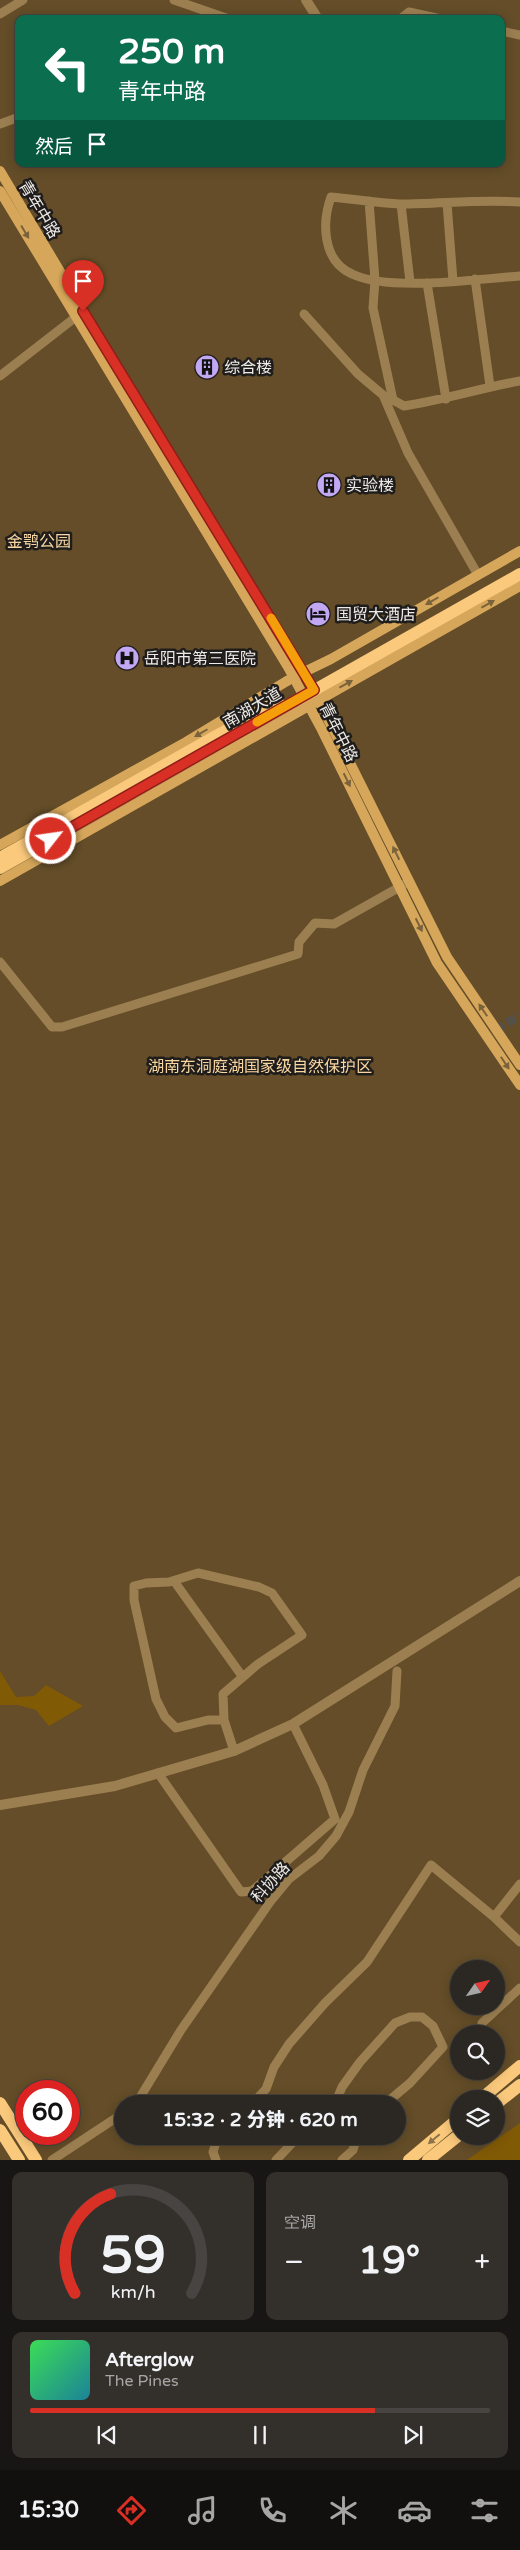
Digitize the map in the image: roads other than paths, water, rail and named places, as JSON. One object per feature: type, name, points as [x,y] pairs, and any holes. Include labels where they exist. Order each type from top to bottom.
[{"type":"main road","name":"青年中路","points":[[0,171],[80,314],[308,690],[437,963],[520,1085]]},
{"type":"main road","name":"青年中路","points":[[0,191],[80,314],[308,690],[447,957],[520,1065]]},
{"type":"main road","points":[[308,690],[331,659],[520,551]]},
{"type":"main road","name":"南湖大道","points":[[0,868],[520,565]]},
{"type":"main road","name":"南湖大道","points":[[0,858],[520,574]]},
{"type":"main road","points":[[0,881],[308,690],[520,586]]},
{"type":"main road","points":[[0,845],[186,742],[291,679],[308,690]]},
{"type":"main road","points":[[492,2090],[520,2066]]},
{"type":"main road","points":[[505,2097],[520,2085]]},
{"type":"main road","points":[[0,2103],[36,2160]]},
{"type":"main road","points":[[409,2160],[450,2126]]},
{"type":"main road","points":[[0,2130],[19,2160]]},
{"type":"main road","points":[[428,2160],[450,2142]]},
{"type":"street","points":[[0,14],[23,0]]},
{"type":"street","points":[[174,0],[217,15]]},
{"type":"street","points":[[306,0],[315,15]]},
{"type":"street","points":[[405,15],[409,12],[423,15]]},
{"type":"street","points":[[505,32],[520,34]]},
{"type":"street","points":[[0,124],[15,118]]},
{"type":"street","points":[[520,202],[489,200],[401,204],[331,197],[325,213],[325,238],[336,262],[351,274],[375,280],[410,282],[520,276]]},
{"type":"street","points":[[369,201],[375,280],[373,308],[393,400],[404,406],[446,399],[490,386],[520,381]]},
{"type":"street","points":[[447,202],[453,281]]},
{"type":"street","points":[[401,204],[410,282]]},
{"type":"street","points":[[475,279],[490,386]]},
{"type":"street","points":[[427,282],[446,399]]},
{"type":"street","points":[[0,376],[80,314]]},
{"type":"street","points":[[304,314],[358,374],[383,395],[408,453],[478,575]]},
{"type":"street","points":[[0,962],[52,1027],[62,1027],[298,954],[299,942],[315,924],[334,924],[409,881]]},
{"type":"street","points":[[224,1720],[208,1720],[176,1728],[165,1717],[156,1699],[134,1600],[134,1586],[174,1581],[198,1573],[259,1587],[272,1593],[289,1613],[302,1635],[242,1676],[223,1694],[224,1720],[234,1751]]},
{"type":"street","points":[[174,1581],[242,1676]]},
{"type":"street","points":[[0,1805],[114,1786],[234,1751],[292,1724],[520,1582]]},
{"type":"street","name":"科协路","points":[[141,2095],[181,2030],[270,1902],[289,1879],[318,1856],[336,1836],[349,1812],[363,1770],[395,1706],[397,1671]]},
{"type":"street","points":[[158,1773],[241,1892],[252,1891],[335,1819],[322,1785],[292,1724]]},
{"type":"street","points":[[260,2095],[266,2089],[274,2067],[289,2044],[325,2003],[366,1962],[431,1865],[494,1916],[520,1942]]},
{"type":"street","points":[[494,1916],[520,1884]]},
{"type":"street","points":[[482,2023],[520,1988]]},
{"type":"street","points":[[338,2095],[342,2086],[360,2062],[395,2023],[410,2017],[422,2016],[433,2026],[443,2047],[410,2083],[395,2095]]},
{"type":"street","points":[[52,2160],[114,2119]]},
{"type":"street","points":[[215,2145],[213,2152],[216,2160]]},
{"type":"street","points":[[276,2160],[290,2145]]},
{"type":"street","points":[[342,2160],[353,2150],[354,2145]]},
{"type":"tunnel","points":[[496,1030],[520,1015]]},
{"type":"place","name":"综合楼","points":[[207,367]]},
{"type":"place","name":"实验楼","points":[[329,485]]},
{"type":"place","name":"国贸大酒店","points":[[318,614]]},
{"type":"place","name":"岳阳市第三医院","points":[[127,658]]},
{"type":"park label","name":"金鹗公园","points":[[39,541]]},
{"type":"park label","name":"湖南东洞庭湖国家级自然保护区","points":[[260,1066]]}]
